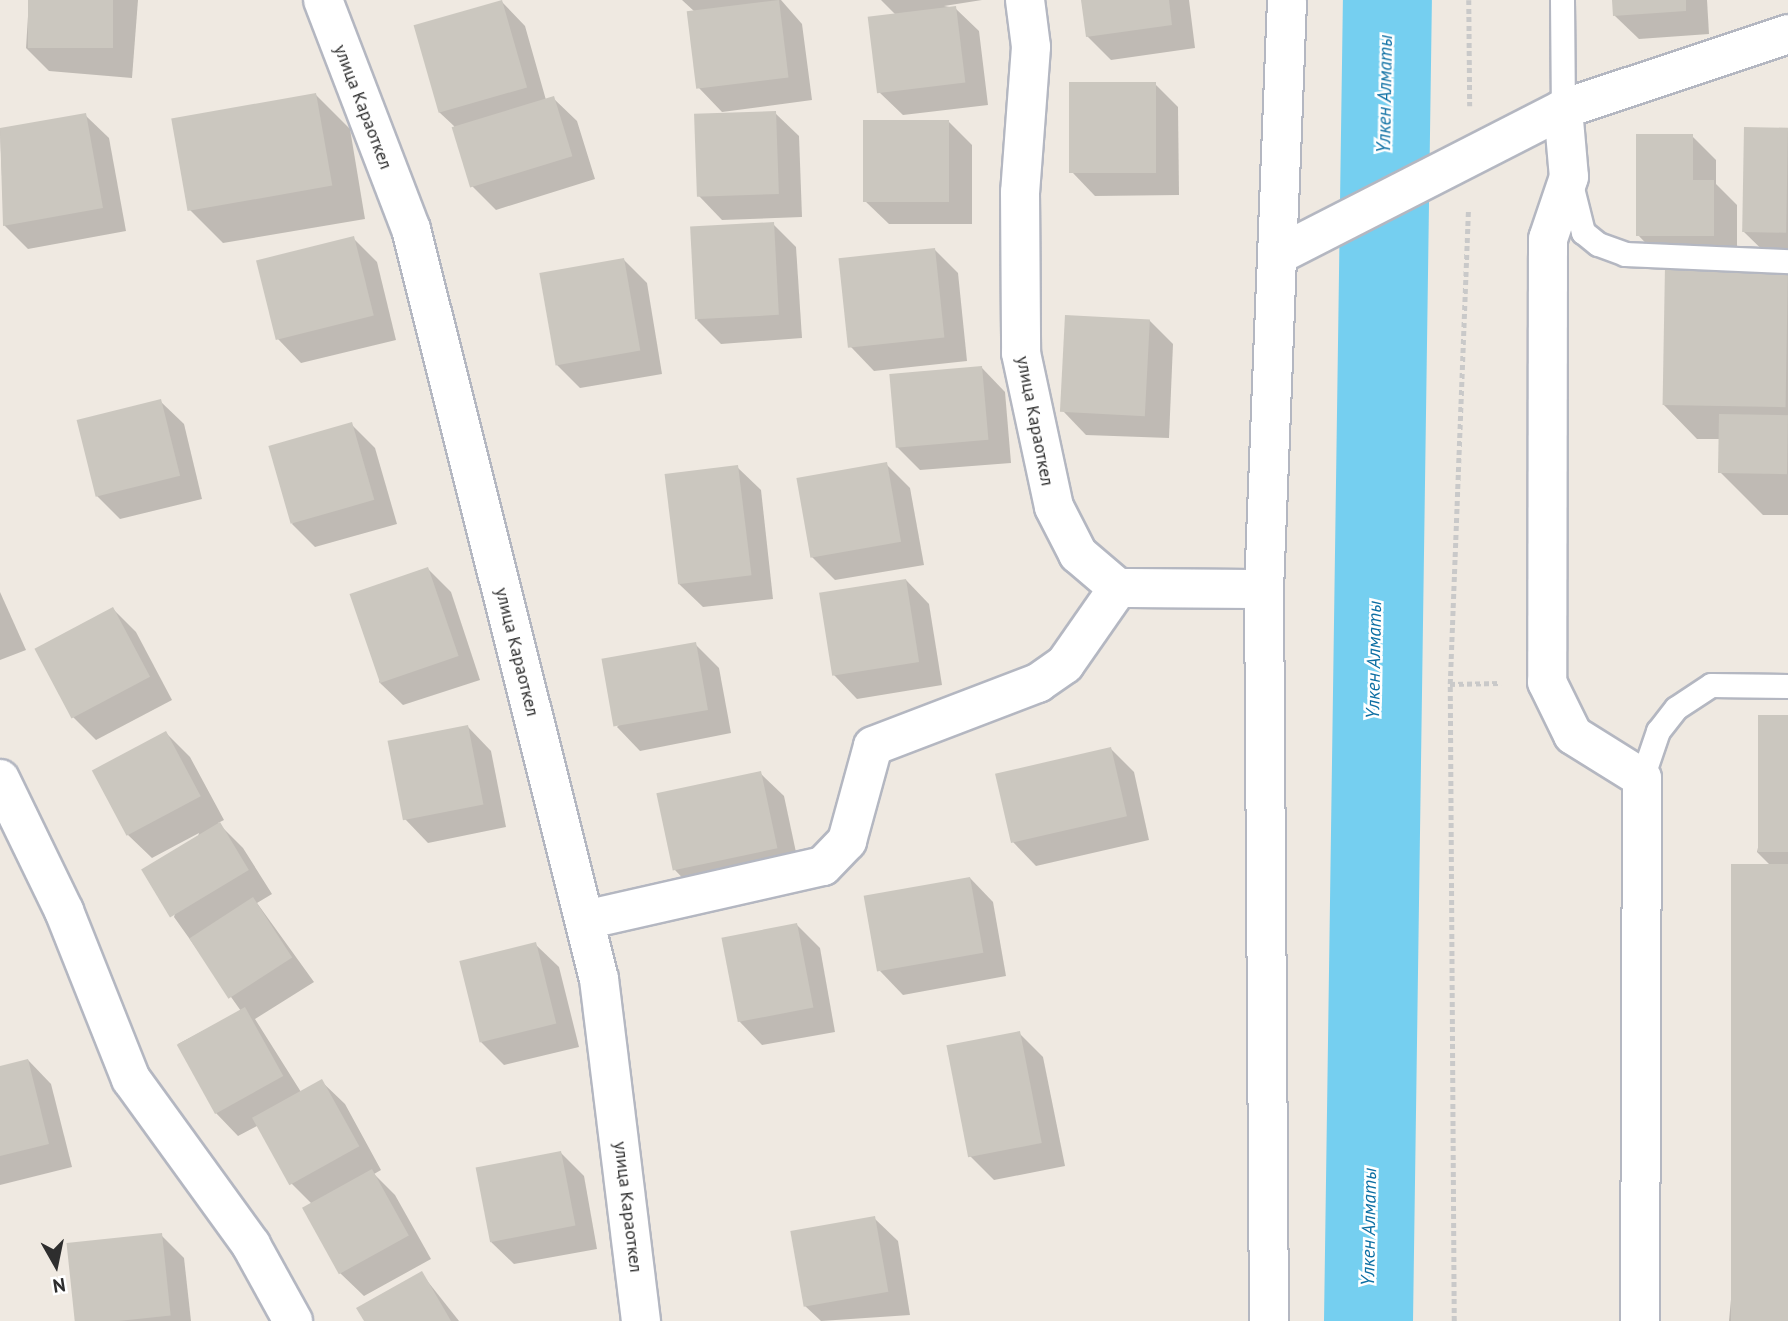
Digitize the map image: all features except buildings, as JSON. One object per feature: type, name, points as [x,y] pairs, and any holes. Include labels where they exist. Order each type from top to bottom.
[{"type":"street","name":"улица Караоткел","points":[[323,0],[411,229],[599,979],[641,1321]]},
{"type":"street","name":"улица Караоткел","points":[[1025,0],[1031,47],[1020,192],[1021,353],[1054,507],[1078,554],[1118,588]]},
{"type":"street","points":[[1269,1321],[1264,589],[1287,0]]},
{"type":"street","points":[[1278,255],[1563,109],[1788,34]]},
{"type":"street","points":[[1563,109],[1569,177],[1548,239],[1547,682],[1573,735],[1642,778],[1640,1321]]},
{"type":"street","points":[[584,920],[823,866],[847,841],[873,746],[1038,683],[1065,664],[1118,588],[1264,589]]},
{"type":"street","points":[[0,779],[64,912],[131,1079],[251,1245],[293,1321]]},
{"type":"lane","points":[[1562,0],[1563,109]]},
{"type":"lane","points":[[1569,177],[1583,232],[1598,244],[1625,254],[1788,261]]},
{"type":"lane","points":[[1642,778],[1658,731],[1676,708],[1711,685],[1788,686]]},
{"type":"path","points":[[1454,1321],[1450,684],[1470,157],[1469,0]]},
{"type":"waterway","name":"Үлкен Алматы","points":[[1368,1321],[1387,0]]}]
